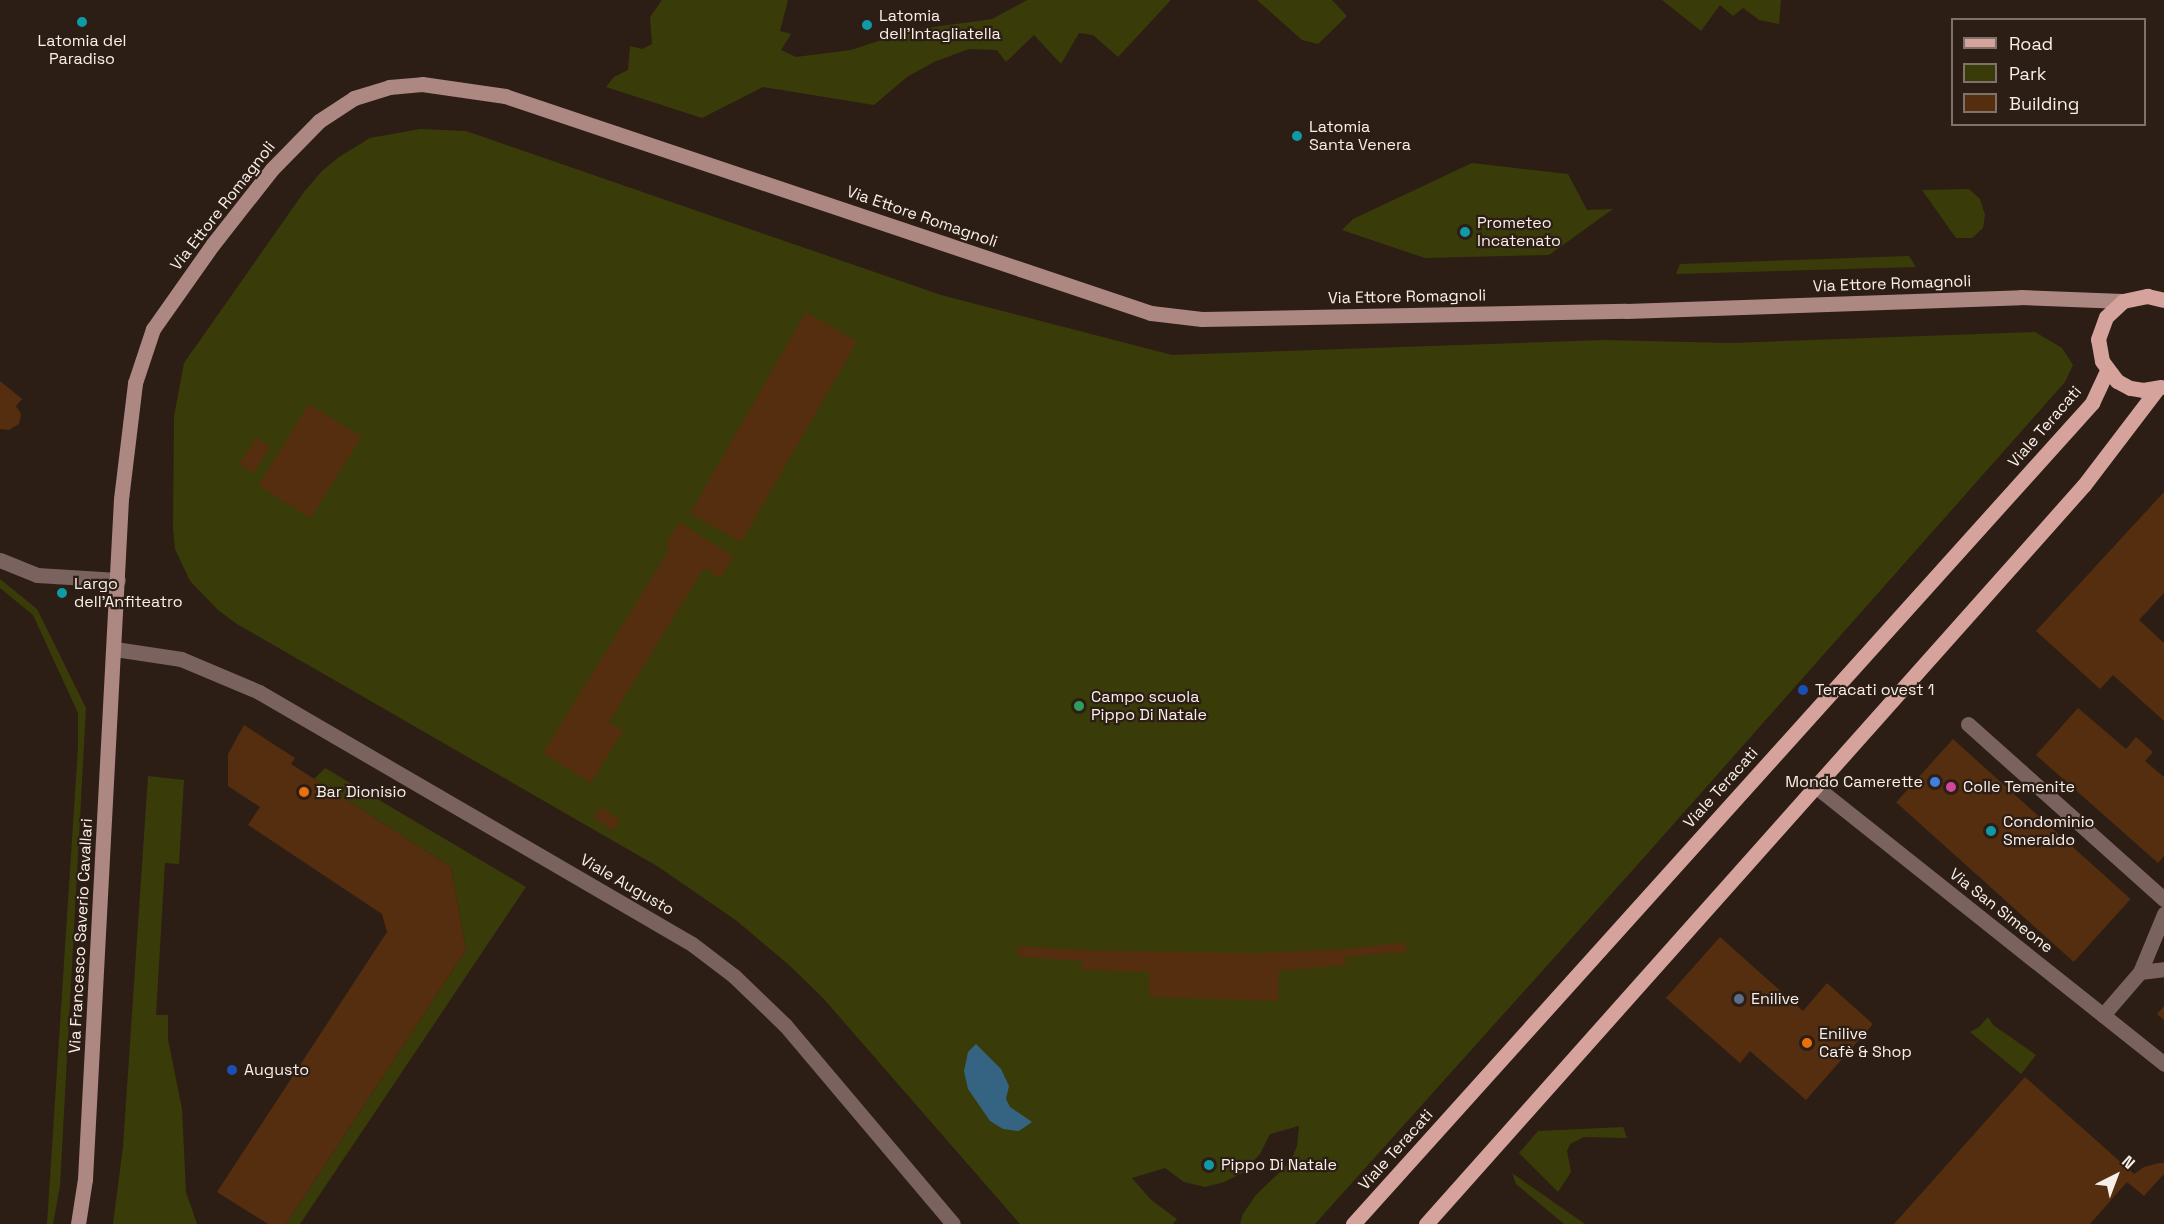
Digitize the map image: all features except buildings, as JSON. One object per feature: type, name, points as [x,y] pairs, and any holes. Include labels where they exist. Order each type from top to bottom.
[{"type":"main road","name":"Via Ettore Romagnoli","points":[[115,650],[121,499],[135,383],[153,329],[213,244],[272,169],[319,121],[354,98],[389,87],[422,84],[461,87],[505,96],[1151,313],[1191,318],[1615,311],[2021,297],[2123,301]]},
{"type":"main road","points":[[2161,387],[2130,388],[2108,371],[2098,350],[2098,339],[2106,317],[2123,301],[2164,290]]},
{"type":"main road","points":[[2147,296],[2164,300]]},
{"type":"main road","name":"Viale Teracati","points":[[1353,1224],[2092,402],[2108,371]]},
{"type":"main road","points":[[1426,1224],[2084,485],[2161,387]]},
{"type":"main road","name":"Via Francesco Saverio Cavallari","points":[[78,1224],[86,1179],[115,650]]},
{"type":"street","points":[[0,560],[37,575],[118,580]]},
{"type":"street","name":"Viale Augusto","points":[[115,650],[181,659],[259,692],[692,944],[734,976],[785,1025],[953,1224]]},
{"type":"street","points":[[1968,724],[2164,898]]},
{"type":"street","name":"Via San Simeone","points":[[1815,786],[2164,1064]]},
{"type":"street","points":[[2103,1015],[2140,972],[2164,914]]},
{"type":"street","points":[[2140,972],[2164,969]]},
{"type":"green space","points":[[662,0],[788,0],[780,31],[791,34],[781,50],[796,57],[851,50],[912,30],[992,19],[1027,0],[1171,0],[1118,57],[1093,35],[1079,33],[1061,64],[1034,35],[1006,62],[997,50],[969,49],[934,62],[907,77],[874,105],[763,87],[702,118],[606,87],[614,77],[628,70],[630,46],[642,49],[652,44],[650,17]]},
{"type":"green space","points":[[1257,0],[1332,0],[1347,16],[1318,44],[1302,40]]},
{"type":"green space","points":[[1662,0],[1781,0],[1779,24],[1759,20],[1743,8],[1733,16],[1720,5],[1701,31]]},
{"type":"green space","name":"Campo scuola Pippo Di Natale","points":[[420,129],[466,131],[941,295],[1172,355],[1604,340],[1731,343],[2035,332],[2062,348],[2073,365],[2065,382],[1639,863],[1315,1224],[1240,1224],[1243,1214],[1255,1196],[1291,1161],[1297,1146],[1299,1126],[1270,1134],[1260,1154],[1242,1173],[1224,1182],[1205,1187],[1184,1182],[1165,1168],[1132,1178],[1151,1200],[1177,1219],[1173,1224],[1020,1224],[823,998],[789,965],[737,921],[657,866],[237,624],[218,610],[190,581],[175,549],[173,528],[174,416],[184,363],[304,192],[322,171],[339,157],[370,138]]},
{"type":"green space","points":[[1472,163],[1568,174],[1587,210],[1613,209],[1549,255],[1425,258],[1342,230],[1353,219]]},
{"type":"green space","points":[[1969,189],[1980,199],[1985,215],[1983,228],[1972,238],[1956,238],[1922,190]]},
{"type":"green space","points":[[1909,256],[1916,267],[1676,274],[1680,264]]},
{"type":"green space","points":[[0,579],[37,609],[86,708],[60,1186],[53,1224],[47,1224],[78,747],[78,713],[33,615],[0,588]]},
{"type":"green space","points":[[325,768],[526,887],[300,1224],[286,1224],[466,950],[451,867],[314,779]]},
{"type":"green space","points":[[148,776],[184,780],[179,864],[165,863],[156,1015],[168,1015],[168,1039],[182,1109],[186,1192],[197,1224],[113,1224],[123,1147]]},
{"type":"green space","points":[[1988,1017],[1993,1025],[2036,1055],[2021,1074],[1970,1032],[1979,1027]]},
{"type":"green space","points":[[1623,1127],[1627,1138],[1584,1137],[1570,1144],[1567,1151],[1571,1172],[1558,1192],[1519,1153],[1538,1131]]},
{"type":"green space","points":[[1512,1173],[1585,1224],[1564,1224],[1516,1184]]},
{"type":"water","points":[[976,1044],[1001,1069],[1009,1086],[1006,1099],[1010,1107],[1032,1122],[1019,1131],[1003,1129],[990,1121],[968,1089],[964,1071],[968,1052]]},
{"type":"place","name":"Latomia del Paradiso","points":[[82,22]]},
{"type":"place","name":"Latomia dell'Intagliatella","points":[[867,25]]},
{"type":"place","name":"Latomia Santa Venera","points":[[1297,136]]},
{"type":"place","name":"Prometeo Incatenato","points":[[1465,232]]},
{"type":"place","name":"Largo dell'Anfiteatro","points":[[62,593]]},
{"type":"place","name":"Teracati ovest 1","points":[[1803,690]]},
{"type":"place","name":"Campo scuola Pippo Di Natale","points":[[1079,706]]},
{"type":"place","name":"Mondo Camerette","points":[[1935,782]]},
{"type":"place","name":"Colle Temenite","points":[[1951,787]]},
{"type":"place","name":"Bar Dionisio","points":[[304,792]]},
{"type":"place","name":"Condominio Smeraldo","points":[[1991,831]]},
{"type":"place","name":"Enilive","points":[[1739,999]]},
{"type":"place","name":"Enilive Cafè & Shop","points":[[1807,1043]]},
{"type":"place","name":"Augusto","points":[[232,1070]]},
{"type":"place","name":"Pippo Di Natale","points":[[1209,1165]]}]
